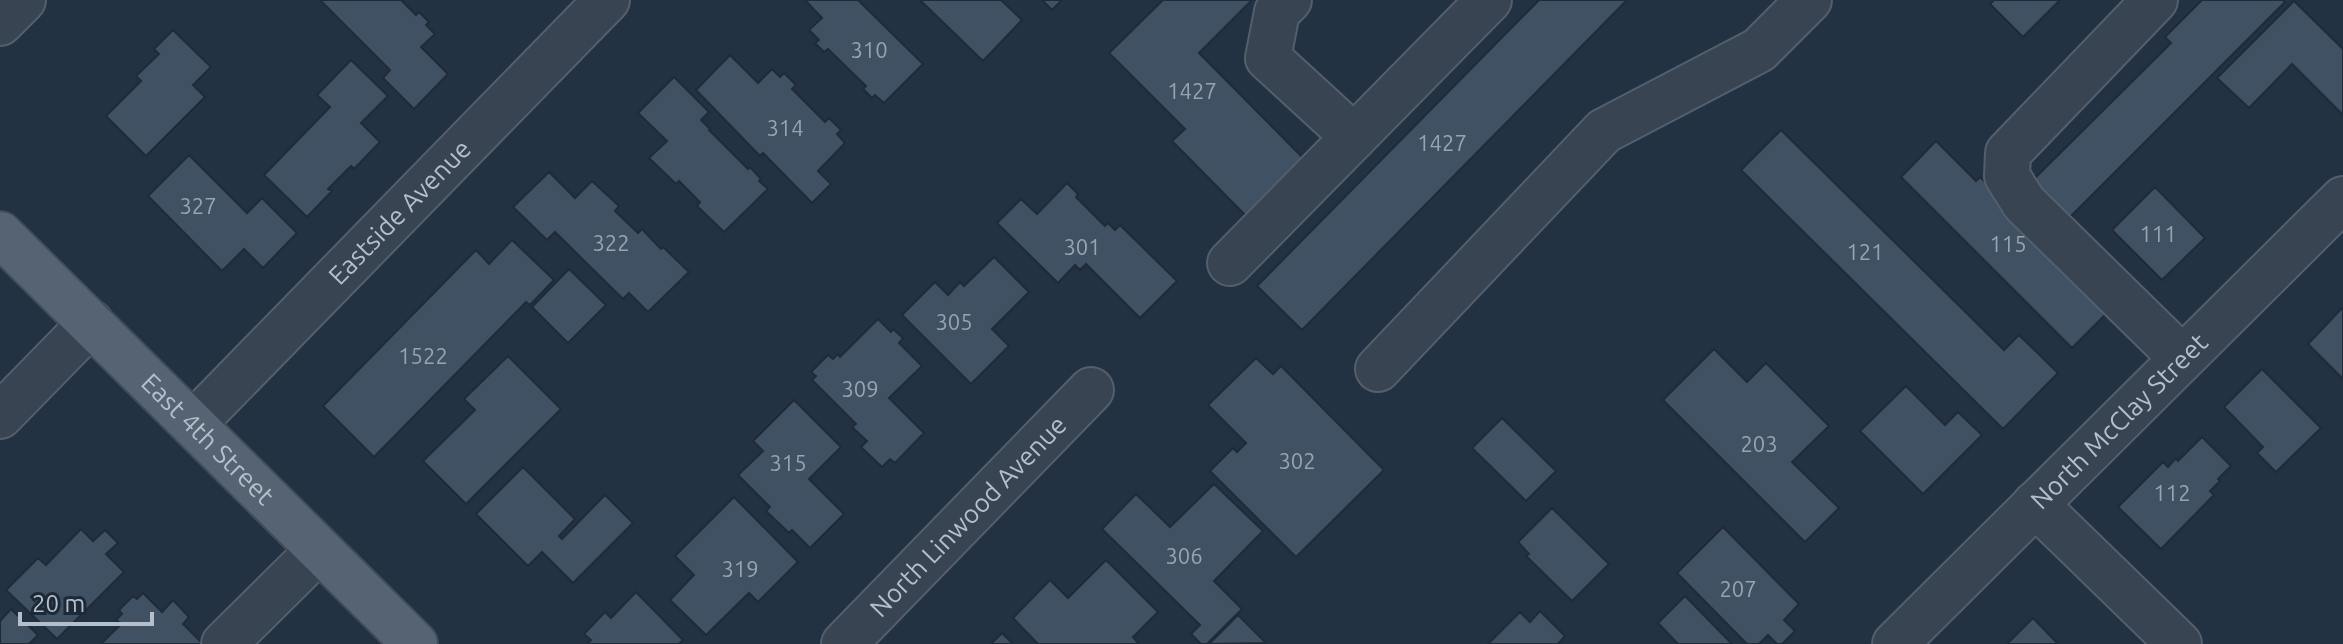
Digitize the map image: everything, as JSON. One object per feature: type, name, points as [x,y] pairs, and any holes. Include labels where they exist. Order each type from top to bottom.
[{"type":"main road","name":"East 4th Street","points":[[0,234],[415,644]]},
{"type":"street","points":[[0,23],[23,0]]},
{"type":"street","name":"Eastside Avenue","points":[[193,424],[607,0]]},
{"type":"street","points":[[1289,0],[1277,12],[1268,58],[1354,137]]},
{"type":"street","points":[[1230,263],[1489,0]]},
{"type":"street","points":[[1378,369],[1604,131],[1759,50],[1809,0]]},
{"type":"street","points":[[2155,0],[2008,153],[2007,176],[2024,203],[2182,358]]},
{"type":"street","name":"North McClay Street","points":[[1895,644],[2343,199]]},
{"type":"street","points":[[0,416],[91,323]]},
{"type":"street","name":"North Linwood Avenue","points":[[844,644],[1091,390]]},
{"type":"street","points":[[2035,504],[2179,644]]},
{"type":"street","points":[[224,644],[319,550]]},
{"type":"building","points":[[320,0],[401,0],[416,15],[419,12],[429,22],[426,25],[435,34],[421,47],[448,74],[414,109],[383,78],[390,70]]},
{"type":"building","points":[[805,0],[858,0],[923,64],[884,103],[875,95],[872,98],[863,89],[866,86],[828,49],[824,52],[815,43],[819,40],[809,30],[822,18]]},
{"type":"building","points":[[920,0],[1001,0],[1022,20],[983,61]]},
{"type":"building","points":[[1042,0],[1062,0],[1052,10]]},
{"type":"building","points":[[1163,0],[1252,0],[1199,53],[1311,166],[1253,223],[1172,141],[1185,129],[1109,53]]},
{"type":"building","points":[[1539,0],[1627,0],[1302,330],[1257,286]]},
{"type":"building","points":[[1994,0],[2060,0],[2023,37],[1990,4]]},
{"type":"building","points":[[2202,0],[2285,2],[2065,222],[2028,185],[2171,43],[2165,37]]},
{"type":"building","points":[[2294,1],[2343,49],[2343,115],[2292,64],[2249,108],[2217,78]]},
{"type":"building","points":[[173,30],[211,67],[193,85],[205,97],[146,156],[106,116],[141,81],[136,76],[159,54],[154,49]]},
{"type":"building","points":[[730,55],[758,83],[772,69],[780,77],[784,73],[796,85],[792,89],[825,122],[829,118],[841,130],[837,134],[845,143],[818,171],[831,184],[812,203],[763,153],[760,156],[696,90]]},
{"type":"building","points":[[351,60],[388,96],[361,123],[380,142],[354,169],[351,166],[328,189],[332,191],[307,217],[264,175],[330,107],[317,95]]},
{"type":"building","points":[[674,77],[709,112],[701,120],[709,130],[748,169],[750,167],[768,189],[724,232],[697,206],[700,202],[679,181],[676,184],[649,158],[667,141],[638,113]]},
{"type":"building","points":[[1781,130],[2004,350],[2019,335],[2058,373],[2003,429],[1741,170]]},
{"type":"building","points":[[1936,141],[1976,181],[1980,177],[2112,308],[2072,348],[1901,177]]},
{"type":"building","points":[[189,155],[247,213],[262,198],[297,233],[263,268],[244,249],[222,271],[148,196]]},
{"type":"building","points":[[549,172],[575,198],[592,181],[619,206],[615,211],[638,233],[642,229],[689,272],[648,312],[629,293],[623,299],[555,232],[547,240],[513,207]]},
{"type":"building","points":[[1067,183],[1078,194],[1076,197],[1105,226],[1108,223],[1115,230],[1120,225],[1177,281],[1140,318],[1086,264],[1080,270],[1075,265],[1058,283],[997,223],[1021,199],[1037,214]]},
{"type":"building","points":[[2155,187],[2205,238],[2162,280],[2112,230]]},
{"type":"building","points":[[512,240],[554,280],[530,305],[526,302],[374,457],[323,406],[476,250],[489,264]]},
{"type":"building","points":[[994,257],[1029,292],[992,329],[1009,346],[971,384],[902,315],[935,282],[948,295],[960,282],[964,286]]},
{"type":"building","points":[[569,269],[606,305],[568,343],[532,307]]},
{"type":"building","points":[[2343,307],[2343,379],[2308,344]]},
{"type":"building","points":[[878,319],[891,332],[893,329],[903,338],[899,343],[922,366],[889,398],[924,433],[895,463],[890,459],[882,467],[861,447],[867,441],[852,427],[856,424],[812,380],[816,376],[811,372],[828,355],[833,359],[838,354],[840,357]]},
{"type":"building","points":[[1714,349],[1747,382],[1766,363],[1829,426],[1792,462],[1839,508],[1805,542],[1663,400]]},
{"type":"building","points":[[508,356],[561,409],[466,504],[423,461],[475,410],[464,399]]},
{"type":"building","points":[[1256,358],[1273,374],[1281,366],[1384,470],[1296,557],[1210,471],[1233,448],[1237,452],[1246,443],[1208,405]]},
{"type":"building","points":[[2262,369],[2321,428],[2276,472],[2257,453],[2263,447],[2224,407]]},
{"type":"building","points":[[1906,386],[1945,425],[1958,412],[1982,435],[1923,494],[1860,431]]},
{"type":"building","points":[[794,400],[841,447],[809,479],[844,514],[810,548],[766,511],[770,507],[738,475],[763,451],[753,441]]},
{"type":"building","points":[[1502,418],[1556,471],[1526,501],[1472,448]]},
{"type":"building","points":[[2202,437],[2231,466],[2210,491],[2214,495],[2161,549],[2118,507],[2163,462],[2168,467],[2176,458],[2178,461]]},
{"type":"building","points":[[523,467],[575,519],[559,536],[562,539],[605,495],[633,523],[573,583],[542,552],[528,566],[476,514]]},
{"type":"building","points":[[1214,484],[1263,531],[1214,581],[1242,609],[1207,644],[1201,644],[1191,634],[1200,625],[1102,529],[1136,494],[1170,527]]},
{"type":"building","points":[[734,497],[798,562],[758,602],[749,593],[706,635],[670,600],[694,575],[675,556]]},
{"type":"building","points":[[1552,508],[1609,564],[1572,601],[1526,556],[1529,554],[1518,542]]},
{"type":"building","points":[[1723,527],[1799,604],[1784,620],[1795,631],[1782,644],[1777,644],[1768,635],[1759,644],[1747,644],[1677,573]]},
{"type":"building","points":[[81,529],[93,541],[105,530],[118,543],[106,554],[124,572],[57,639],[6,590],[38,558],[46,565]]},
{"type":"building","points":[[1106,560],[1158,612],[1133,637],[1139,644],[1038,644],[1013,618],[1050,580],[1068,598]]},
{"type":"building","points":[[636,592],[683,640],[679,644],[587,644],[591,640],[584,634],[605,612],[611,618]]},
{"type":"building","points":[[143,593],[162,612],[173,600],[189,617],[183,624],[203,644],[101,644],[121,624],[116,620],[122,614],[119,610],[133,596],[137,599]]},
{"type":"building","points":[[1685,596],[1732,644],[1678,644],[1658,623]]},
{"type":"building","points":[[11,609],[38,635],[29,644],[0,644],[0,621]]},
{"type":"building","points":[[1540,611],[1565,636],[1558,644],[1488,644],[1520,612],[1530,622]]},
{"type":"building","points":[[1238,615],[1266,643],[1209,644]]},
{"type":"building","points":[[2033,618],[2058,644],[2007,644]]},
{"type":"building","points":[[1002,633],[1013,644],[991,644]]}]
